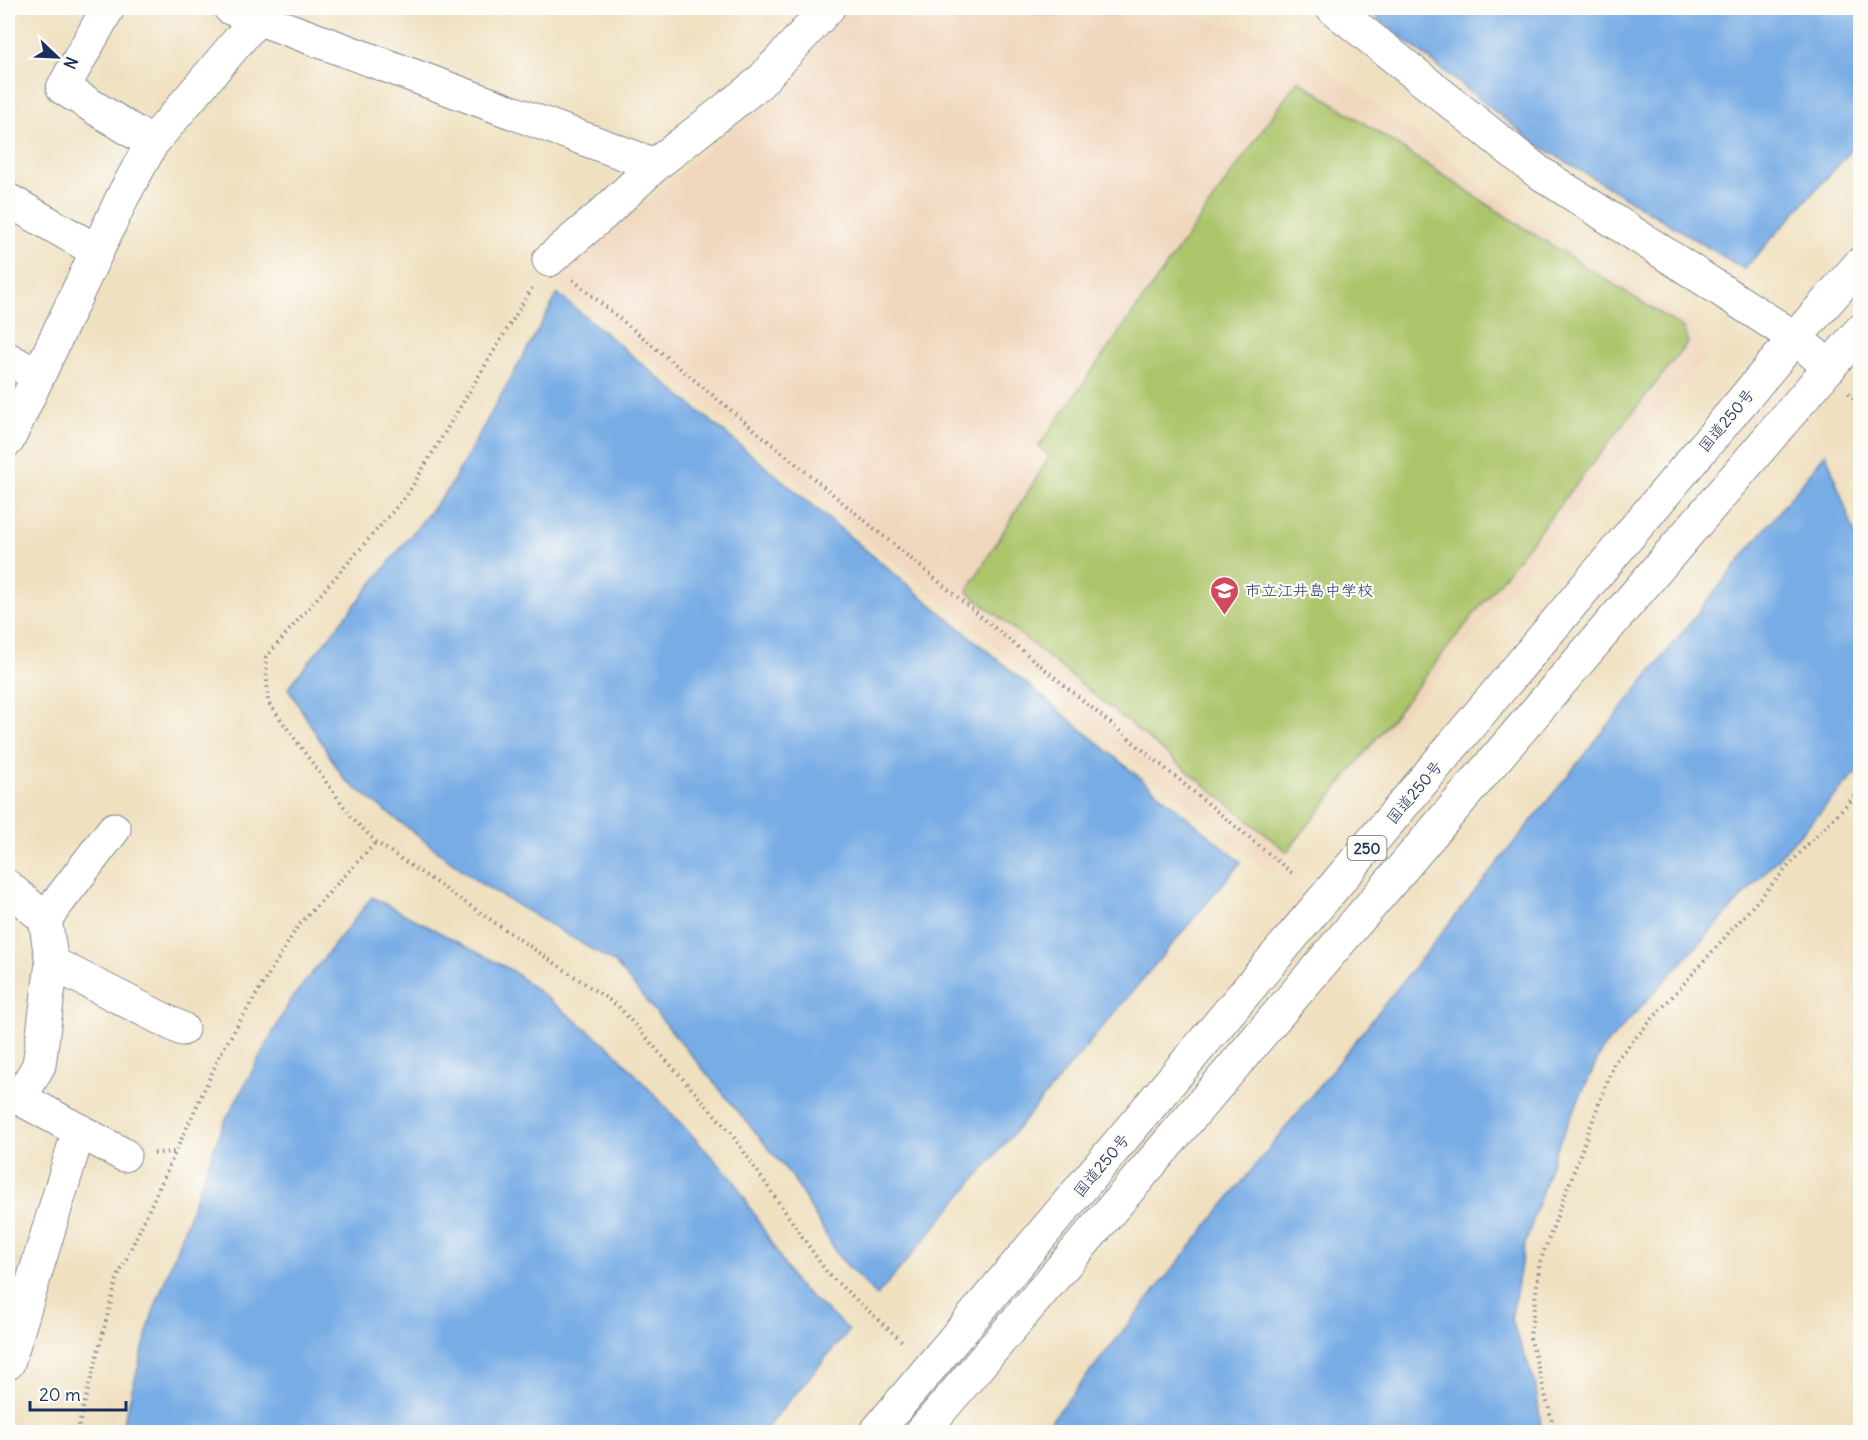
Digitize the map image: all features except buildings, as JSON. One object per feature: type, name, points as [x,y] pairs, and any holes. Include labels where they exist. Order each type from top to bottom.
[{"type":"main road","points":[[108,8],[63,88],[152,143]]},
{"type":"main road","points":[[549,260],[602,215],[655,165],[759,83],[828,8]]},
{"type":"main road","points":[[1333,8],[1537,171],[1795,338],[1830,367]]},
{"type":"main road","points":[[8,440],[123,196],[152,143],[252,11],[655,165]]},
{"type":"main road","points":[[8,200],[97,251]]},
{"type":"main road","name":"国道250号","points":[[876,1432],[1795,338],[1860,264]]},
{"type":"main road","name":"250","points":[[922,1432],[1860,331]]},
{"type":"main road","points":[[8,359],[38,376]]},
{"type":"main road","points":[[45,919],[114,829]]},
{"type":"main road","points":[[8,887],[45,919],[52,963],[39,1065],[14,1095],[124,1155]]},
{"type":"main road","points":[[52,963],[182,1029]]},
{"type":"main road","points":[[8,1363],[19,1284],[79,1130]]},
{"type":"path","points":[[904,1343],[828,1274],[731,1133],[618,1006],[376,842],[352,819],[268,702],[266,657],[407,495],[549,260],[1292,873]]},
{"type":"path","points":[[1555,1432],[1530,1337],[1540,1262],[1615,1061],[1807,845],[1860,791]]},
{"type":"path","points":[[77,1432],[117,1279],[222,1051],[298,926],[376,842]]},
{"type":"shaded area","name":"市立江井島中学校","points":[[847,8],[1153,8],[1286,38],[1522,216],[1698,330],[1707,358],[1270,874],[554,280],[771,96]]},
{"type":"green space","points":[[1298,80],[1510,219],[1683,328],[1688,342],[1287,852],[967,591],[1049,457],[1039,446]]},
{"type":"water","points":[[1374,8],[1860,8],[1860,141],[1744,269],[1535,143],[1376,17]]},
{"type":"water","points":[[558,294],[1241,862],[877,1296],[839,1257],[793,1178],[615,963],[478,882],[344,779],[288,688],[449,488]]},
{"type":"water","points":[[1826,453],[1860,549],[1860,769],[1603,1048],[1555,1151],[1524,1248],[1511,1320],[1535,1382],[1542,1432],[1042,1432]]},
{"type":"water","points":[[372,897],[511,970],[612,1049],[735,1182],[795,1283],[849,1330],[763,1432],[121,1432],[152,1315],[222,1127],[290,1001]]},
{"type":"place","name":"市立江井島中学校","points":[[1224,616]]}]
